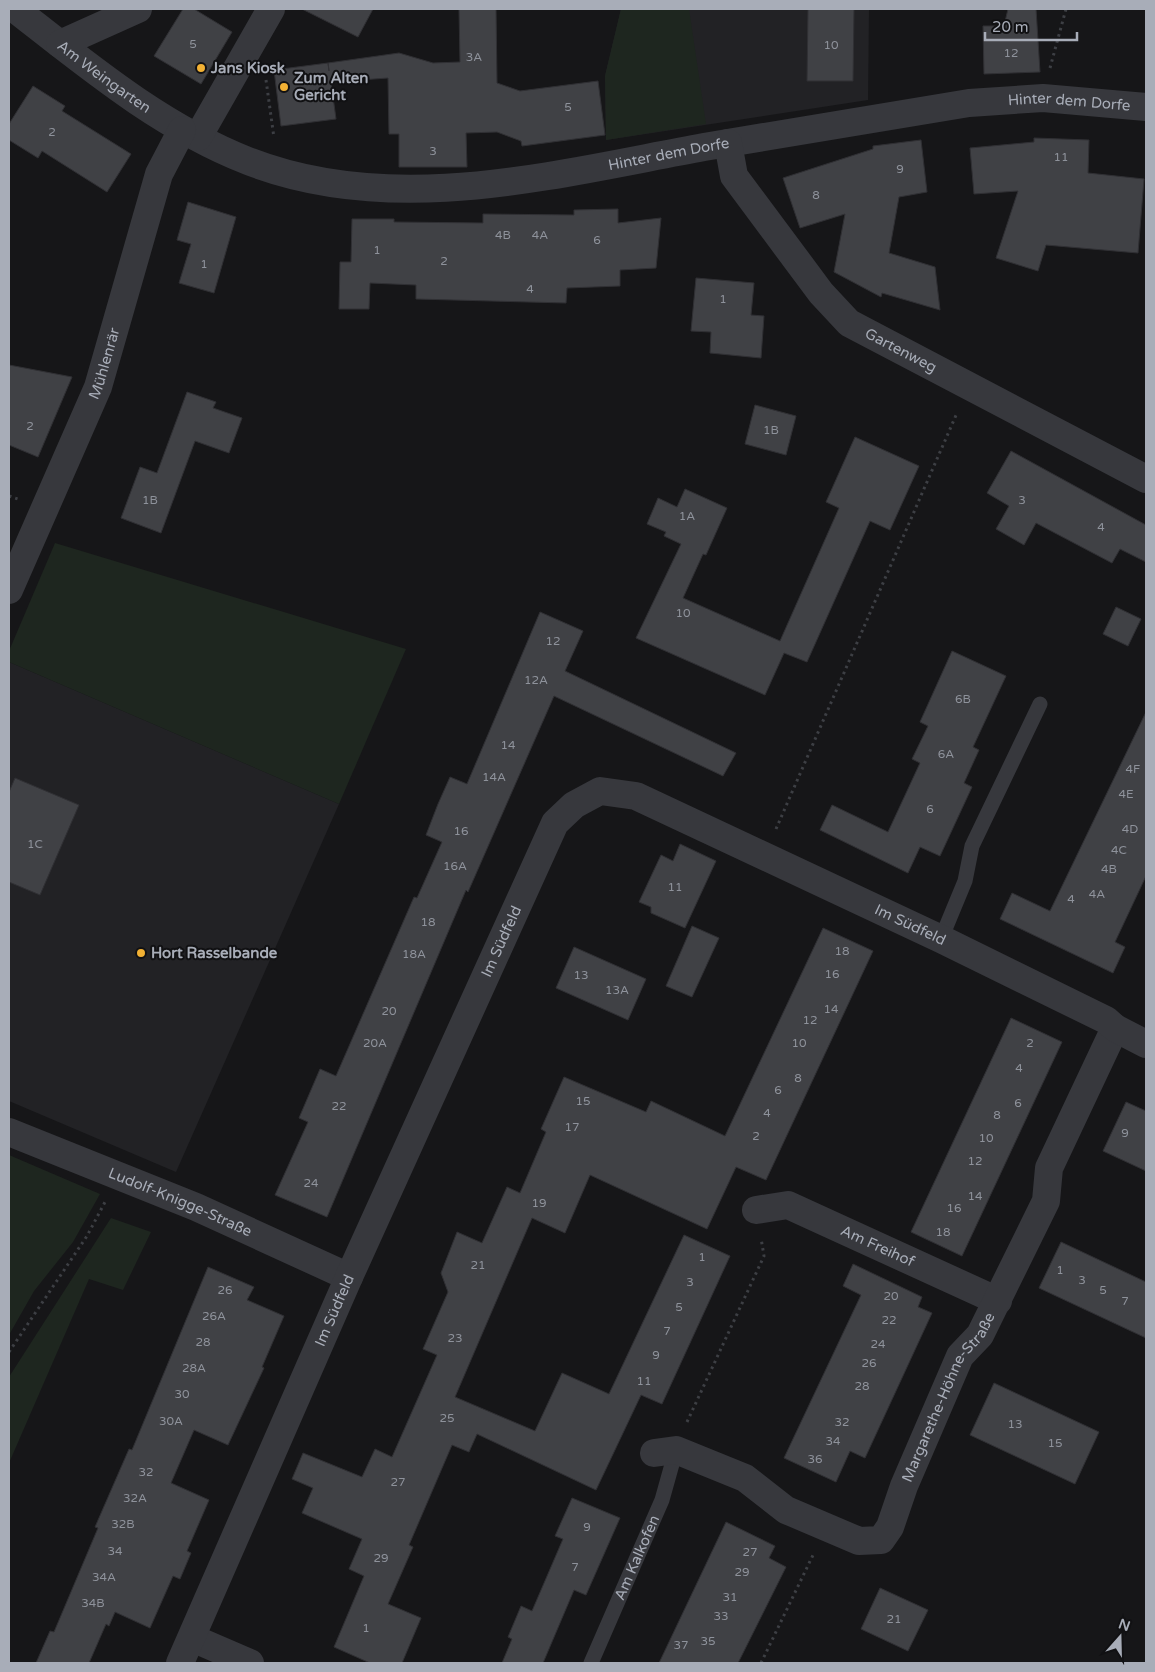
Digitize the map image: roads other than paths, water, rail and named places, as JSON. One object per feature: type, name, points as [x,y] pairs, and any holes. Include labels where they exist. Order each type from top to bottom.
[{"type":"street","name":"Am Weingarten","points":[[15,9],[149,110],[190,134]]},
{"type":"street","points":[[60,44],[138,9]]},
{"type":"street","name":"Mühlenrär","points":[[9,590],[98,388],[159,174],[190,134],[271,9]]},
{"type":"street","name":"Hinter dem Dorfe","points":[[190,134],[248,161],[321,183],[405,188],[492,185],[969,103],[1042,98],[1146,107]]},
{"type":"street","name":"Gartenweg","points":[[728,143],[734,176],[821,293],[850,323],[968,387],[1146,479]]},
{"type":"street","name":"Im Südfeld","points":[[180,1663],[349,1277],[555,823],[574,804],[600,791],[636,796],[941,939],[1106,1020],[1115,1028],[1146,1044]]},
{"type":"street","name":"Margarethe-Höhne-Straße","points":[[665,1452],[745,1478],[786,1510],[859,1542],[881,1540],[890,1527],[904,1486],[960,1356],[980,1335],[1046,1201],[1049,1168],[1115,1028]]},
{"type":"street","name":"Ludolf-Knigge-Straße","points":[[9,1132],[196,1207],[349,1277]]},
{"type":"street","name":"Am Freihof","points":[[756,1210],[788,1205],[998,1301]]},
{"type":"street","points":[[192,1638],[250,1663]]},
{"type":"lane","points":[[9,18],[15,9]]},
{"type":"lane","points":[[941,939],[965,881],[972,846],[1040,704]]},
{"type":"lane","name":"Am Kalkofen","points":[[591,1663],[662,1500],[665,1452]]},
{"type":"place","name":"Jans Kiosk","points":[[201,68]]},
{"type":"place","name":"Zum Alten Gericht","points":[[284,87]]},
{"type":"place","name":"Hort Rasselbande","points":[[141,953]]}]
